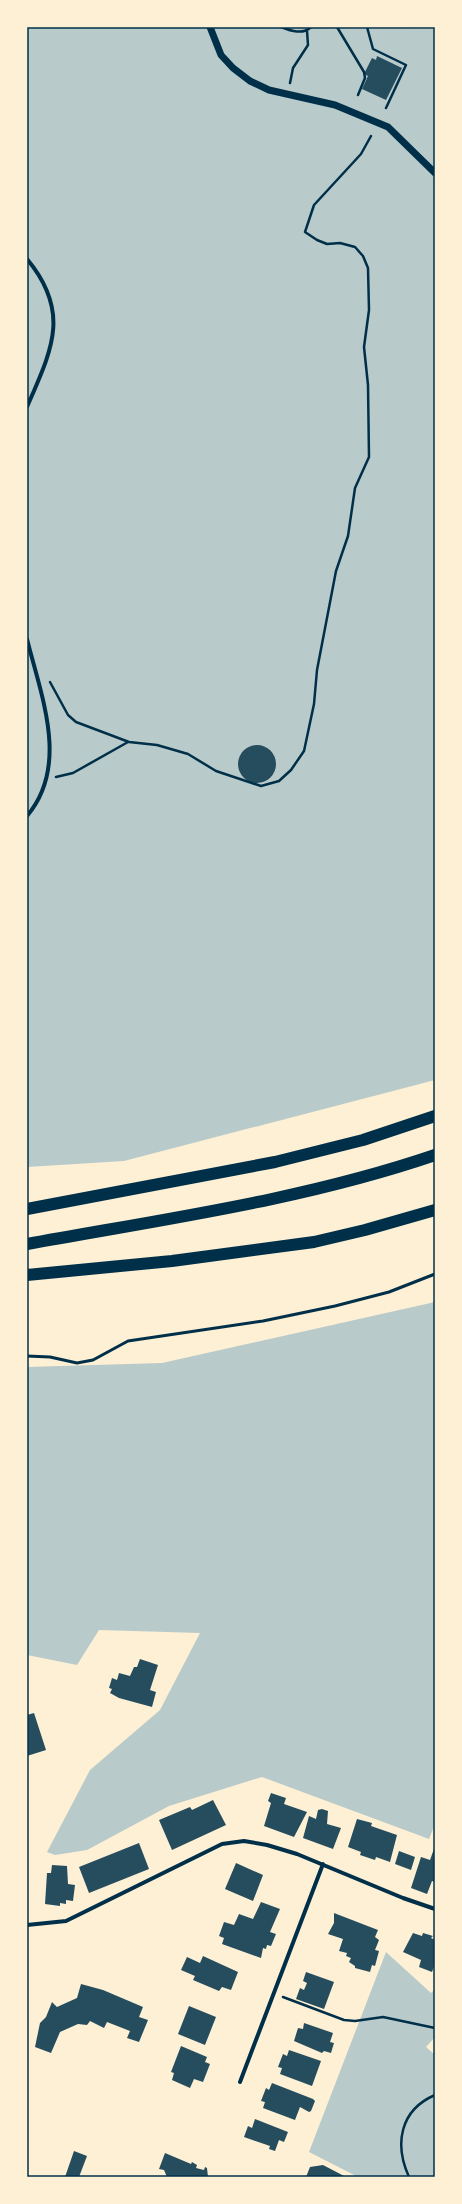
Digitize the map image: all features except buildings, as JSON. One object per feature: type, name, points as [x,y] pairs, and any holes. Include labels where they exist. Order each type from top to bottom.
[{"type":"highway","points":[[27,1209],[275,1162],[363,1140],[435,1116]]},
{"type":"highway","points":[[27,1244],[258,1202],[340,1183],[435,1155]]},
{"type":"highway","points":[[27,1275],[172,1261],[314,1242],[365,1230],[435,1210]]},
{"type":"street","points":[[210,27],[221,55],[233,68],[250,81],[269,90],[335,105],[388,127],[435,173]]},
{"type":"street","points":[[27,259],[37,271],[46,288],[54,319],[54,330],[47,359],[27,408]]},
{"type":"street","points":[[27,639],[46,718],[50,754],[48,779],[38,801],[27,816]]},
{"type":"street","points":[[27,1925],[66,1921],[222,1844],[244,1841],[267,1845],[322,1864],[403,1898],[435,1909]]},
{"type":"street","points":[[240,2082],[322,1864]]},
{"type":"lane","points":[[27,1356],[50,1357],[77,1363],[93,1360],[128,1341],[264,1321],[335,1306],[389,1292],[435,1274]]},
{"type":"path","points":[[282,27],[300,32],[307,31],[311,27]]},
{"type":"path","points":[[337,27],[364,72],[365,78],[358,95]]},
{"type":"path","points":[[367,27],[373,49],[406,65],[386,108]]},
{"type":"path","points":[[287,94],[293,68],[308,45],[307,31]]},
{"type":"path","points":[[47,677],[68,715],[76,722],[129,742],[157,745],[188,754],[216,771],[261,786],[279,781],[291,770],[304,751],[314,704],[318,664],[336,571],[348,536],[355,488],[369,456],[368,385],[364,347],[369,310],[368,268],[363,256],[355,247],[340,243],[327,244],[317,240],[305,232],[314,205],[361,154],[371,136]]},
{"type":"path","points":[[48,779],[73,773],[129,742]]},
{"type":"path","points":[[288,1999],[344,2020],[355,2021],[383,2017],[435,2028]]},
{"type":"path","points":[[409,2177],[403,2164],[402,2132],[412,2111],[422,2101],[435,2095]]},
{"type":"shaded area","points":[[27,27],[435,29],[435,1080],[124,1161],[27,1167]]},
{"type":"shaded area","points":[[435,1302],[435,1824],[429,1839],[262,1777],[169,1806],[87,1850],[55,1855],[47,1852],[90,1770],[160,1710],[200,1633],[99,1630],[77,1665],[27,1655],[27,1367],[162,1363]]},
{"type":"shaded area","points":[[386,1952],[431,1993],[435,1989],[435,2037],[426,2047],[435,2055],[435,2177],[358,2177],[309,2152]]}]
